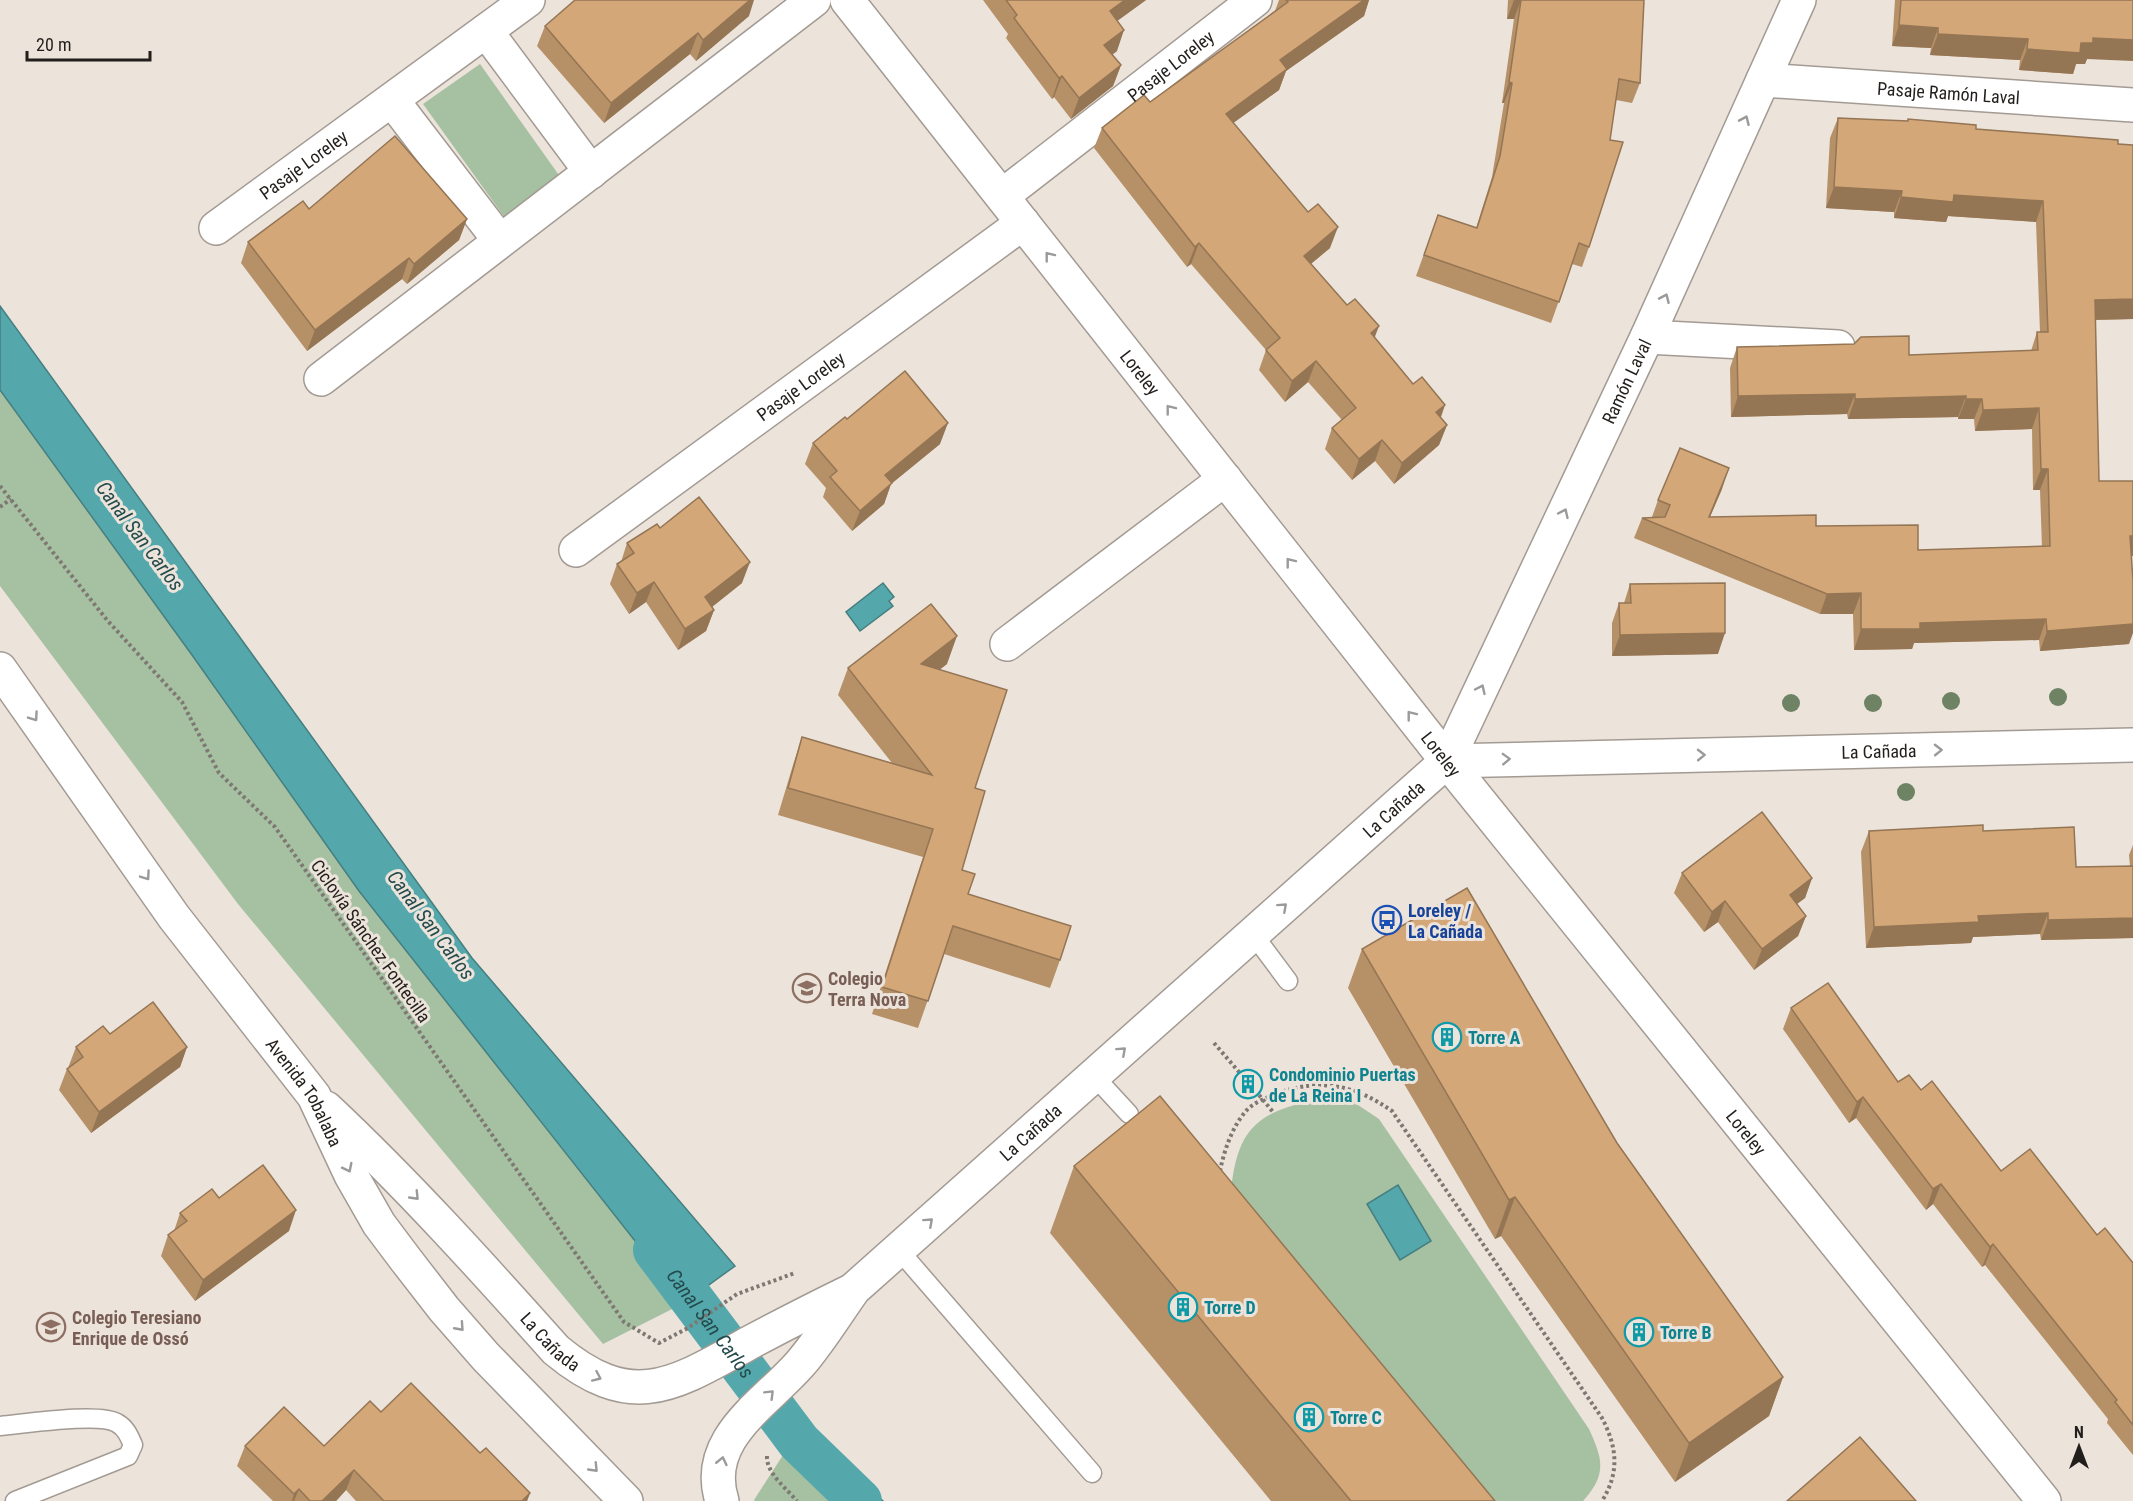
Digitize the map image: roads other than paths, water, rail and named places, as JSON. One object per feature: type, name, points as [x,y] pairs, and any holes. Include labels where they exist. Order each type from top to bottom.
[{"type":"street","name":"Pasaje Loreley","points":[[216,228],[528,0]]},
{"type":"street","points":[[321,379],[814,0]]},
{"type":"street","name":"Loreley","points":[[847,0],[1447,761],[2044,1501]]},
{"type":"street","name":"Pasaje Loreley","points":[[1002,196],[1255,0]]},
{"type":"street","name":"Ramón Laval","points":[[1447,761],[1647,337],[1799,0]]},
{"type":"street","points":[[486,31],[591,172]]},
{"type":"street","name":"Pasaje Ramón Laval","points":[[1763,80],[2133,105]]},
{"type":"street","points":[[392,100],[500,241]]},
{"type":"street","name":"Pasaje Loreley","points":[[576,550],[1023,223]]},
{"type":"street","points":[[1647,337],[1838,347]]},
{"type":"street","points":[[1007,644],[1225,479]]},
{"type":"street","name":"Avenida Tobalaba","points":[[0,669],[174,917],[314,1096],[351,1175],[379,1224],[406,1260],[444,1310],[626,1501]]},
{"type":"street","name":"La Cañada","points":[[722,1501],[719,1475],[722,1457],[729,1439],[740,1424],[800,1364],[854,1289],[1447,761],[2133,746]]},
{"type":"street","name":"La Cañada","points":[[314,1096],[371,1150],[448,1230],[556,1350],[576,1366],[598,1378],[618,1385],[646,1387],[668,1383],[699,1371],[854,1289]]},
{"type":"lane","points":[[1253,934],[1288,981]]},
{"type":"lane","points":[[1094,1076],[1129,1114]]},
{"type":"lane","points":[[898,1250],[1092,1473]]},
{"type":"lane","points":[[0,1426],[108,1419],[126,1430],[133,1445],[128,1456],[15,1501]]},
{"type":"water","points":[[0,306],[472,958],[735,1266],[684,1303],[359,891],[0,390]]},
{"type":"water","points":[[883,583],[894,597],[889,601],[893,606],[860,631],[846,612]]},
{"type":"water","points":[[1398,1185],[1431,1241],[1400,1260],[1367,1204]]},
{"type":"water","points":[[813,1433],[883,1501],[833,1501],[785,1452]]},
{"type":"waterway","name":"Canal San Carlos","points":[[655,1250],[799,1442],[860,1501]]},
{"type":"place","name":"Loreley / La Cañada","points":[[1387,920]]},
{"type":"place","name":"Colegio Terra Nova","points":[[807,988]]},
{"type":"place","name":"Torre A","points":[[1447,1037]]},
{"type":"place","name":"Condominio Puertas de La Reina I","points":[[1248,1084]]},
{"type":"place","name":"Torre D","points":[[1183,1307]]},
{"type":"place","name":"Colegio Teresiano Enrique de Ossó","points":[[51,1327]]},
{"type":"place","name":"Torre B","points":[[1639,1332]]},
{"type":"place","name":"Torre C","points":[[1309,1417]]}]
